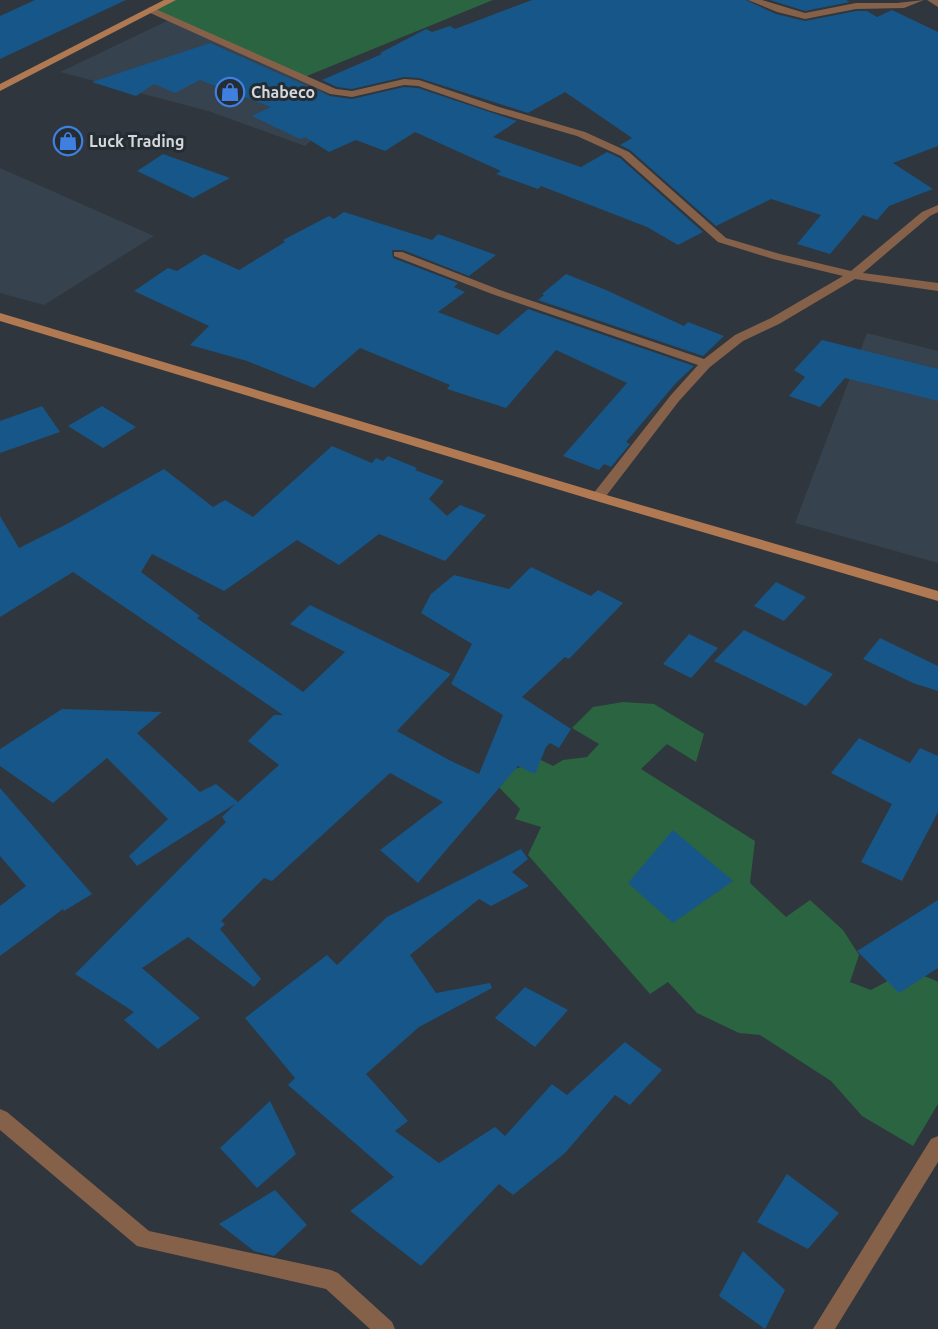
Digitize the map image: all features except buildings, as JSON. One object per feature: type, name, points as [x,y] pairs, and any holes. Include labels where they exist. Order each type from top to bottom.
[{"type":"street","points":[[0,88],[171,0]]},
{"type":"street","points":[[753,0],[796,15],[808,16],[830,14],[854,6],[909,6],[919,0]]},
{"type":"street","points":[[932,0],[938,4]]},
{"type":"street","points":[[152,10],[334,92],[352,94],[404,82],[418,83],[495,109],[581,134],[625,154],[722,240],[777,257],[853,275],[938,287]]},
{"type":"street","points":[[598,497],[675,398],[706,364],[739,338],[775,321],[853,275],[926,214],[938,208]]},
{"type":"street","points":[[398,254],[496,292],[706,364]]},
{"type":"street","points":[[0,317],[598,497],[938,596]]},
{"type":"street","points":[[0,1118],[144,1239],[331,1280],[385,1329]]},
{"type":"street","points":[[823,1329],[932,1167],[938,1145]]},
{"type":"shaded area","name":"Chabeco","points":[[169,20],[302,78],[347,107],[305,146],[208,111],[60,72]]},
{"type":"shaded area","points":[[0,168],[154,236],[44,305],[0,293]]},
{"type":"shaded area","points":[[867,333],[938,351],[938,563],[795,523]]},
{"type":"green space","points":[[175,0],[493,0],[302,78],[152,12]]},
{"type":"green space","points":[[623,702],[654,704],[704,734],[696,762],[667,744],[641,769],[755,841],[750,883],[786,917],[810,900],[843,930],[859,955],[850,982],[871,990],[896,977],[911,974],[928,977],[938,982],[938,1104],[913,1146],[862,1116],[831,1081],[760,1035],[739,1033],[697,1013],[668,982],[650,994],[528,855],[541,827],[515,819],[520,809],[492,780],[503,773],[539,759],[553,766],[563,760],[587,757],[599,744],[572,728],[593,707]]},
{"type":"place","name":"Chabeco","points":[[230,92]]},
{"type":"place","name":"Luck Trading","points":[[68,141]]}]
